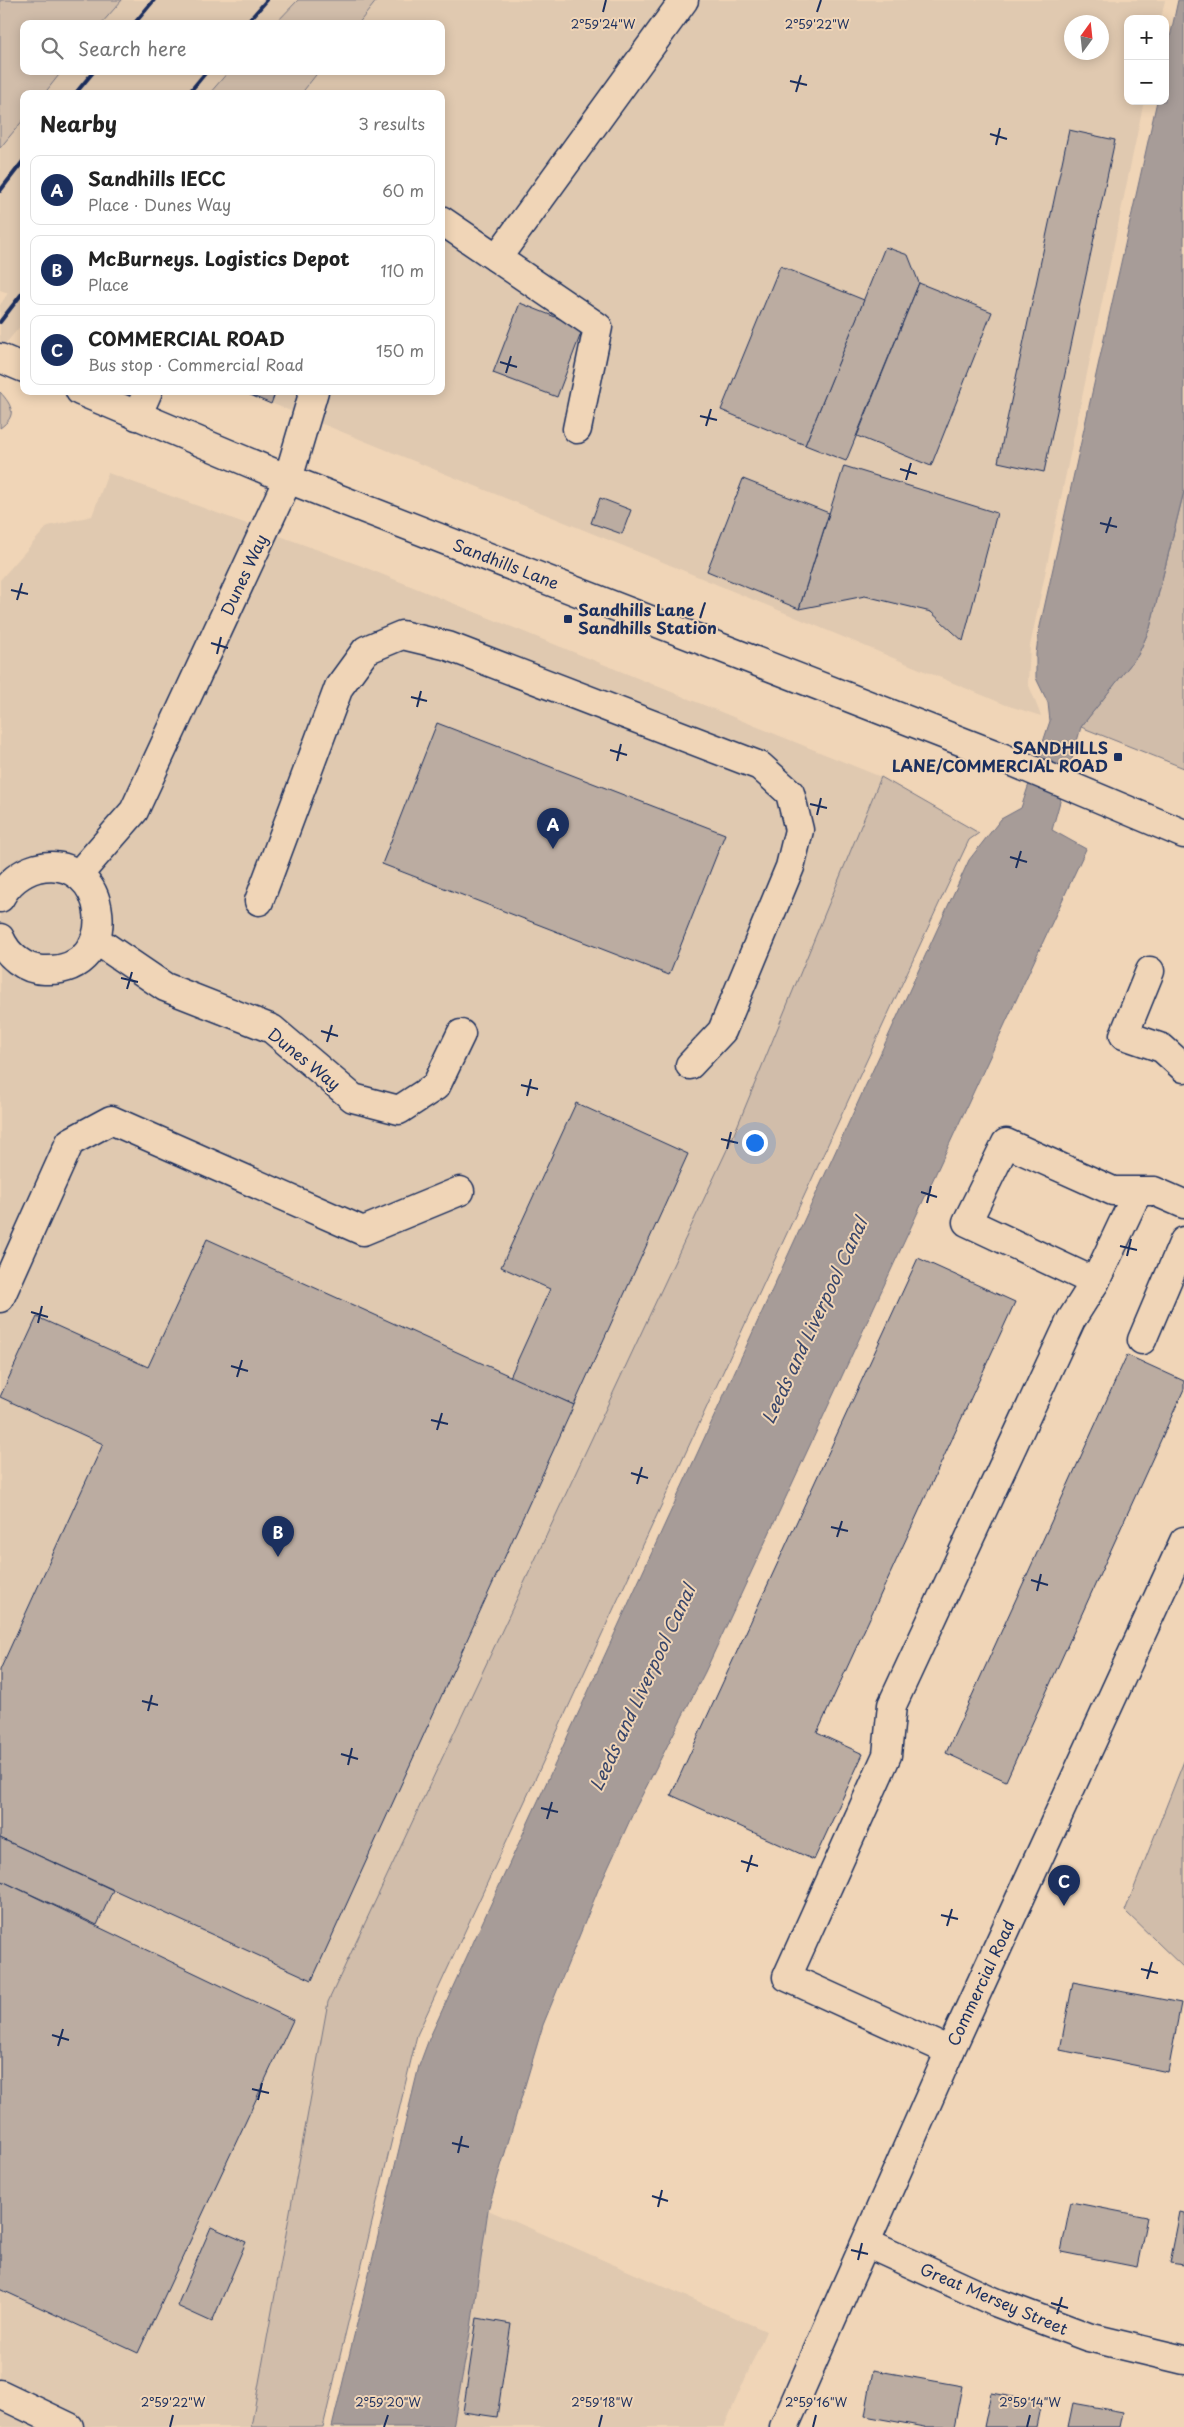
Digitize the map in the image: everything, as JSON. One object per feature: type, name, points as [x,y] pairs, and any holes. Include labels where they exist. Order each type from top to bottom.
[{"type":"main road","points":[[497,258],[684,0]]},
{"type":"main road","points":[[445,223],[598,327],[577,429]]},
{"type":"main road","points":[[0,358],[20,366]]},
{"type":"main road","name":"Sandhills Lane","points":[[89,395],[288,479],[994,754],[1184,834]]},
{"type":"main road","points":[[137,416],[146,395]]},
{"type":"main road","name":"Dunes Way","points":[[78,875],[134,810],[288,479],[313,395]]},
{"type":"main road","points":[[259,901],[339,687],[366,650],[402,635],[448,646],[760,766],[790,793],[799,830],[790,867],[722,1030],[690,1065]]},
{"type":"main road","points":[[0,898],[11,882],[26,871],[43,867],[61,868],[78,875],[91,888],[98,905],[100,923],[96,940],[80,959],[58,970],[42,970],[26,966],[3,950]]},
{"type":"main road","name":"Dunes Way","points":[[96,940],[165,987],[272,1029],[352,1098],[400,1110],[436,1086],[461,1034]]},
{"type":"main road","points":[[1150,971],[1124,1035],[1162,1048],[1184,1068]]},
{"type":"main road","points":[[0,1298],[70,1142],[111,1120],[362,1231],[460,1191]]},
{"type":"main road","points":[[1095,1282],[967,1222],[1006,1143],[1113,1191],[1154,1191],[1182,1197]]},
{"type":"main road","points":[[950,2051],[787,1977],[887,1756],[892,1705],[1071,1320],[1095,1282],[1138,1191]]},
{"type":"main road","points":[[1142,1340],[1184,1241]]},
{"type":"main road","name":"Commercial Road","points":[[784,2427],[950,2051],[1184,1541]]},
{"type":"main road","name":"Great Mersey Street","points":[[866,2243],[995,2302],[1088,2337],[1184,2360]]},
{"type":"main road","points":[[0,2394],[69,2427]]},
{"type":"shaded area","points":[[0,0],[122,0],[104,20],[20,20],[20,75],[59,75],[47,90],[20,90],[20,124],[0,148]]},
{"type":"shaded area","points":[[122,0],[298,0],[279,20],[104,20]]},
{"type":"shaded area","points":[[298,0],[377,0],[361,20],[279,20]]},
{"type":"shaded area","points":[[377,0],[1165,0],[1162,15],[1124,15],[1124,105],[1143,105],[1030,646],[1028,683],[1041,716],[1006,705],[658,560],[251,395],[445,395],[445,90],[304,90],[316,75],[445,75],[445,20],[361,20]]},
{"type":"shaded area","points":[[59,75],[226,75],[212,90],[47,90]]},
{"type":"shaded area","points":[[226,75],[316,75],[304,90],[212,90]]},
{"type":"shaded area","points":[[20,124],[20,327],[0,350],[0,305],[8,293],[0,290],[0,148]]},
{"type":"shaded area","points":[[0,392],[10,406],[11,415],[0,428]]},
{"type":"shaded area","points":[[108,473],[359,565],[881,777],[979,833],[969,840],[937,908],[417,2035],[323,2427],[0,2427],[0,580],[48,526],[92,516]]},
{"type":"shaded area","points":[[1184,491],[1184,768],[1081,727],[1138,655],[1150,628]]},
{"type":"shaded area","points":[[881,777],[979,833],[969,840],[937,908],[417,2035],[323,2427],[251,2427],[328,2002],[732,1139]]},
{"type":"shaded area","points":[[1184,1761],[1184,1968],[1125,1911]]},
{"type":"shaded area","points":[[488,2210],[766,2331],[724,2427],[453,2427],[471,2328]]},
{"type":"water","name":"Leeds and Liverpool Canal","points":[[1178,0],[1184,0],[1184,491],[1150,628],[1138,655],[1081,727],[1052,830],[1086,849],[705,1672],[635,1809],[598,1890],[543,2025],[488,2210],[471,2328],[453,2427],[332,2427],[419,2066],[429,2039],[969,860],[1001,819],[1021,808],[1050,721],[1048,703],[1036,678],[1036,654],[1039,631],[1156,105],[1169,105],[1169,42]]},
{"type":"building","points":[[1069,130],[1115,140],[1044,472],[998,462]]},
{"type":"building","points":[[885,247],[908,255],[919,283],[846,461],[805,445]]},
{"type":"building","points":[[780,266],[864,300],[805,445],[721,410]]},
{"type":"building","points":[[919,283],[992,312],[931,466],[857,436]]},
{"type":"building","points":[[520,303],[583,328],[557,397],[493,373]]},
{"type":"building","points":[[250,395],[274,395],[271,404]]},
{"type":"building","points":[[844,466],[997,513],[963,641],[931,612],[865,596],[799,609]]},
{"type":"building","points":[[743,479],[829,513],[799,609],[707,571]]},
{"type":"building","points":[[600,498],[631,510],[622,534],[591,523]]},
{"type":"building","points":[[437,723],[725,834],[669,975],[382,864]]},
{"type":"building","points":[[576,1103],[688,1154],[574,1405],[510,1377],[550,1289],[501,1267]]},
{"type":"building","points":[[207,1239],[574,1405],[312,1980],[0,1838],[0,1670],[103,1444],[0,1397],[37,1317],[148,1367]]},
{"type":"building","points":[[918,1258],[1015,1302],[817,1733],[863,1754],[814,1860],[671,1795]]},
{"type":"building","points":[[1127,1355],[1184,1381],[1184,1389],[1006,1781],[946,1753]]},
{"type":"building","points":[[0,1838],[113,1890],[97,1925],[0,1880]]},
{"type":"building","points":[[0,1880],[293,2020],[138,2353],[0,2289]]},
{"type":"building","points":[[1073,1982],[1181,2003],[1168,2072],[1060,2050]]},
{"type":"building","points":[[1071,2202],[1147,2217],[1137,2267],[1061,2252]]},
{"type":"building","points":[[1180,2212],[1184,2213],[1184,2265],[1170,2263]]},
{"type":"building","points":[[211,2227],[246,2242],[212,2322],[177,2306]]},
{"type":"building","points":[[477,2318],[511,2324],[497,2417],[463,2412]]},
{"type":"building","points":[[873,2370],[962,2386],[954,2427],[925,2427],[865,2416]]},
{"type":"building","points":[[991,2393],[1041,2402],[1036,2427],[984,2427]]},
{"type":"building","points":[[1073,2403],[1123,2412],[1120,2427],[1068,2427]]},
{"type":"railway","points":[[137,20],[154,0]]},
{"type":"railway","points":[[250,20],[267,0]]},
{"type":"railway","points":[[78,90],[91,75]]},
{"type":"railway","points":[[191,90],[204,75]]},
{"type":"railway","points":[[0,191],[20,165]]},
{"type":"railway","points":[[0,322],[20,296]]},
{"type":"place","name":"Sandhills Lane / Sandhills Station","points":[[568,619]]},
{"type":"place","name":"SANDHILLS LANE/COMMERCIAL ROAD","points":[[1118,757]]},
{"type":"place","name":"Sandhills IECC","points":[[553,849]]},
{"type":"place","name":"McBurneys. Logistics Depot","points":[[278,1557]]},
{"type":"place","name":"COMMERCIAL ROAD","points":[[1064,1906]]}]
